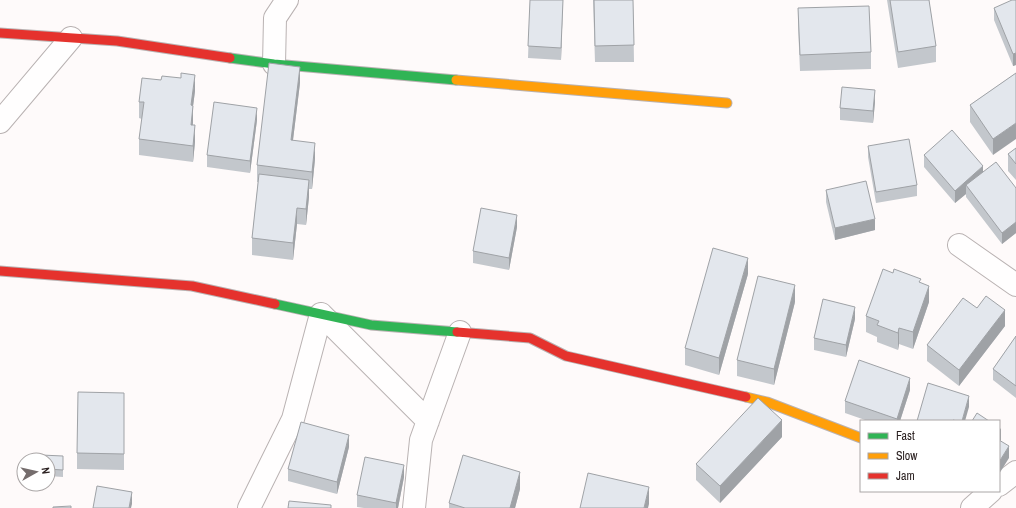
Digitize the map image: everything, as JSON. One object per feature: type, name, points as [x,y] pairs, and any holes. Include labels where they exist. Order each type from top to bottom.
[{"type":"street","points":[[274,64],[275,18],[288,0]]},
{"type":"street","points":[[0,32],[117,41],[274,64],[727,102]]},
{"type":"street","points":[[0,122],[71,38]]},
{"type":"street","points":[[959,245],[1016,285]]},
{"type":"street","points":[[0,271],[192,286],[371,325],[530,338],[566,356],[766,402],[860,438]]},
{"type":"street","points":[[321,314],[428,421]]},
{"type":"street","points":[[248,508],[293,419],[321,314]]},
{"type":"street","points":[[414,508],[421,440],[460,332]]},
{"type":"street","points":[[1000,484],[1016,472]]},
{"type":"street","points":[[972,508],[990,492]]},
{"type":"building","points":[[530,0],[563,0],[561,48],[528,46]]},
{"type":"building","points":[[594,0],[633,0],[634,45],[595,46]]},
{"type":"building","points":[[890,0],[929,0],[936,46],[898,52]]},
{"type":"building","points":[[1012,0],[1016,0],[1016,53],[1013,54],[994,8]]},
{"type":"building","points":[[869,6],[871,52],[800,55],[798,8]]},
{"type":"building","points":[[269,63],[300,67],[291,140],[315,143],[312,172],[257,165]]},
{"type":"building","points":[[181,73],[195,75],[191,105],[193,106],[191,125],[195,125],[193,146],[139,139],[144,102],[139,102],[142,78],[161,80],[162,76],[181,78]]},
{"type":"building","points":[[1016,73],[1016,123],[993,139],[970,105]]},
{"type":"building","points":[[842,87],[875,90],[873,111],[840,108]]},
{"type":"building","points":[[214,102],[257,108],[250,161],[207,155]]},
{"type":"building","points":[[952,130],[983,166],[955,191],[924,155]]},
{"type":"building","points":[[909,139],[917,185],[876,192],[868,146]]},
{"type":"building","points":[[1016,148],[1016,164],[1008,154]]},
{"type":"building","points":[[996,162],[1016,188],[1016,222],[1002,233],[966,185]]},
{"type":"building","points":[[259,174],[309,180],[306,209],[297,208],[293,243],[252,238]]},
{"type":"building","points":[[866,181],[875,219],[835,228],[826,190]]},
{"type":"building","points":[[481,208],[517,215],[509,258],[473,251]]},
{"type":"building","points":[[713,248],[748,258],[719,358],[685,348]]},
{"type":"building","points":[[883,269],[893,273],[894,269],[921,279],[919,282],[929,286],[913,332],[899,328],[898,333],[877,325],[879,321],[866,316]]},
{"type":"building","points":[[758,276],[795,285],[774,369],[737,360]]},
{"type":"building","points":[[986,296],[1005,310],[959,370],[927,345],[963,298],[977,308]]},
{"type":"building","points":[[823,299],[855,307],[846,345],[814,338]]},
{"type":"building","points":[[1016,336],[1016,386],[993,369]]},
{"type":"building","points":[[859,360],[910,378],[897,419],[845,401]]},
{"type":"building","points":[[928,383],[969,396],[962,420],[917,420]]},
{"type":"building","points":[[78,392],[124,393],[124,454],[77,453]]},
{"type":"building","points":[[758,398],[782,420],[720,486],[696,464]]},
{"type":"building","points":[[977,413],[988,420],[973,420]]},
{"type":"building","points":[[301,422],[349,435],[337,482],[288,469]]},
{"type":"building","points":[[1000,441],[1009,446],[1000,460]]},
{"type":"building","points":[[463,455],[520,472],[510,508],[465,508],[449,503]]},
{"type":"building","points":[[56,456],[63,456],[63,470],[56,470]]},
{"type":"building","points":[[365,457],[404,465],[396,503],[357,495]]},
{"type":"building","points":[[588,473],[649,487],[644,508],[580,508]]},
{"type":"building","points":[[97,486],[132,492],[129,508],[93,508]]},
{"type":"building","points":[[289,501],[331,505],[331,508],[288,508]]},
{"type":"building","points":[[71,506],[71,508],[53,508],[53,507]]},
{"type":"traffic: fast","points":[[230,58],[274,64],[456,80]]},
{"type":"traffic: fast","points":[[275,304],[371,325],[457,332]]},
{"type":"traffic: slow","points":[[456,80],[727,103]]},
{"type":"traffic: slow","points":[[746,397],[767,402],[860,438]]},
{"type":"traffic: jam","points":[[0,33],[117,41],[230,58]]},
{"type":"traffic: jam","points":[[0,271],[192,286],[275,304]]},
{"type":"traffic: jam","points":[[457,332],[530,338],[566,356],[746,397]]}]
